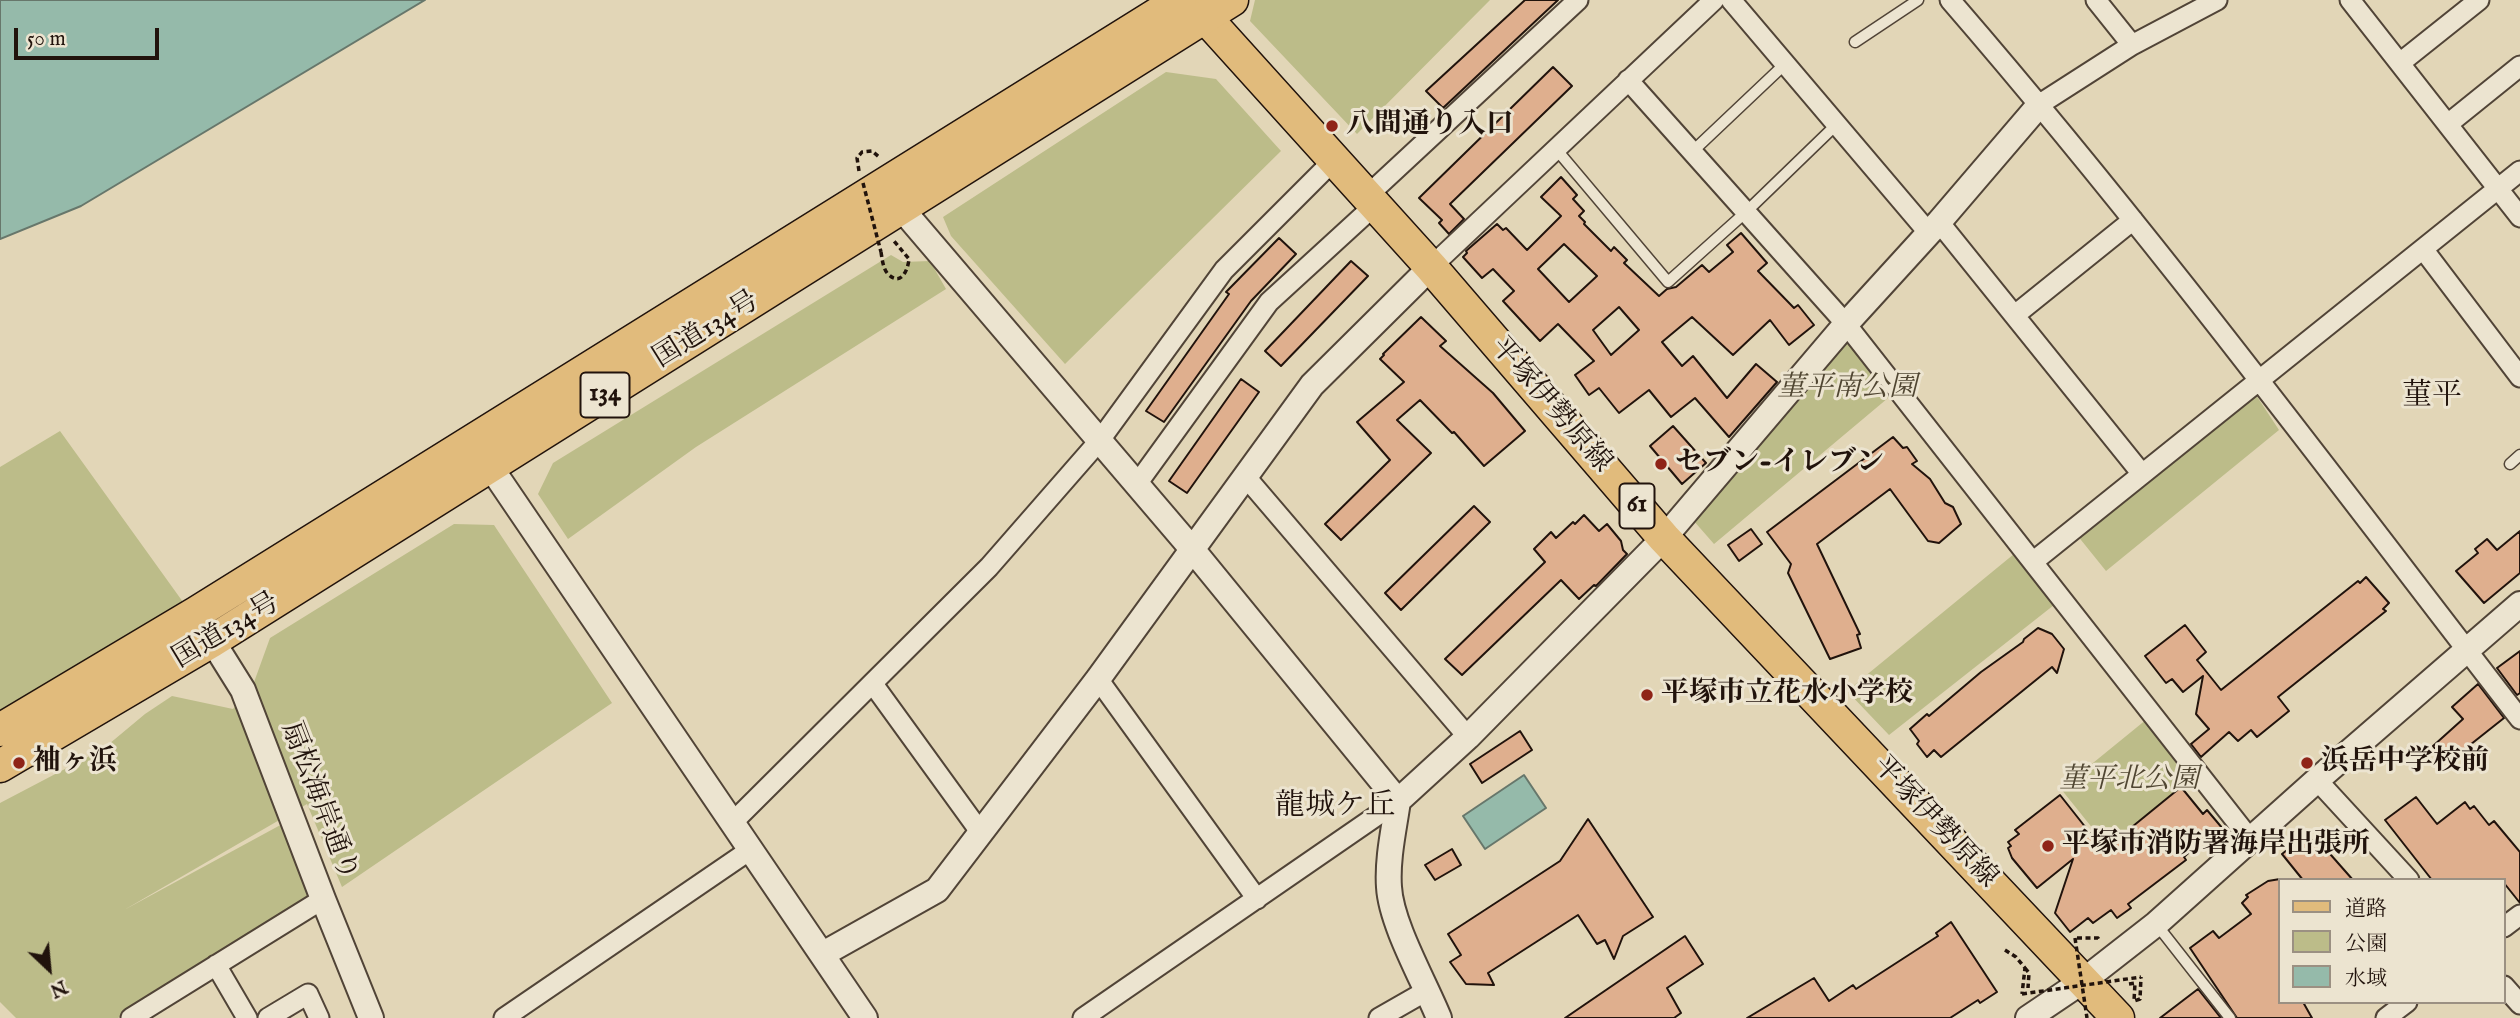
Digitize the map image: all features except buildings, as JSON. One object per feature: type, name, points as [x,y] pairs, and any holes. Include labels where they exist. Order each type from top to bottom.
[{"type":"main road","name":"国道134号","points":[[0,730],[196,613],[1181,0]]},
{"type":"main road","name":"国道134号","points":[[0,766],[212,641],[491,468],[901,208],[1200,9],[1232,0]]},
{"type":"main road","name":"平塚伊勢原線","points":[[1200,9],[1431,267],[1664,538],[2118,1018]]},
{"type":"street","points":[[1137,484],[1269,302],[1578,0]]},
{"type":"street","points":[[823,954],[937,890],[1098,679],[1312,385],[1431,267],[1714,0]]},
{"type":"street","points":[[1731,0],[1837,124],[2015,315],[2142,474]]},
{"type":"street","points":[[1950,0],[2040,104],[2133,220],[2520,719]]},
{"type":"street","points":[[2096,0],[2132,45]]},
{"type":"street","points":[[1083,1018],[1398,801],[1468,737],[1664,538],[1846,324],[2040,104],[2132,45],[2217,0]]},
{"type":"street","points":[[2400,63],[2479,0]]},
{"type":"street","points":[[2354,1],[2520,217]]},
{"type":"street","points":[[2448,124],[2520,66]]},
{"type":"street","points":[[1628,80],[1846,324],[2250,839]]},
{"type":"street","points":[[732,824],[989,568],[1100,440],[1224,270],[1335,159]]},
{"type":"street","points":[[2034,561],[2520,171]]},
{"type":"street","points":[[901,208],[1192,549],[1398,801],[1389,888],[1396,919],[1439,1018]]},
{"type":"street","points":[[2015,315],[2133,220]]},
{"type":"street","points":[[2423,248],[2520,377]]},
{"type":"street","points":[[473,441],[865,1018]]},
{"type":"street","points":[[1245,477],[1468,737]]},
{"type":"street","points":[[2028,1018],[2083,983],[2156,924],[2520,604]]},
{"type":"street","name":"扇松海岸通り","points":[[196,613],[243,690],[371,1018]]},
{"type":"street","points":[[1098,679],[1257,899]]},
{"type":"street","points":[[873,684],[981,832]]},
{"type":"street","points":[[2317,780],[2407,878]]},
{"type":"street","points":[[504,1018],[750,850]]},
{"type":"street","points":[[131,1018],[323,899]]},
{"type":"street","points":[[216,965],[247,1018]]},
{"type":"street","points":[[2506,988],[2520,1004]]},
{"type":"street","points":[[1379,1018],[1428,990]]},
{"type":"street","points":[[268,1018],[307,994],[319,1018]]},
{"type":"street","points":[[2386,1018],[2404,1004]]},
{"type":"lane","points":[[1856,42],[1918,0]]},
{"type":"lane","points":[[1692,152],[1785,64]]},
{"type":"lane","points":[[1556,149],[1668,282],[1746,212],[1837,124]]},
{"type":"lane","points":[[2511,464],[2520,456]]},
{"type":"lane","points":[[2156,924],[2230,1018]]},
{"type":"path","points":[[882,160],[872,151],[862,152],[856,164],[885,270],[889,276],[896,278],[903,276],[908,270],[909,259],[894,241]]},
{"type":"path","points":[[2079,944],[2100,942],[2098,937],[2076,939],[2087,1018]]},
{"type":"path","points":[[2006,950],[2016,957],[2029,973],[2028,988]]},
{"type":"path","points":[[2025,968],[2022,994],[2083,983],[2141,977],[2140,999],[2134,1001],[2135,983],[2129,984]]},
{"type":"green space","points":[[1255,0],[1490,0],[1357,134],[1250,21]]},
{"type":"green space","points":[[1166,72],[1216,79],[1281,151],[1065,364],[951,236],[943,217]]},
{"type":"green space","points":[[891,255],[903,262],[930,261],[946,289],[696,447],[568,539],[538,494],[553,463]]},
{"type":"green space","name":"菫平南公園","points":[[1848,336],[1894,393],[1714,544],[1693,520]]},
{"type":"green space","points":[[2254,392],[2279,430],[2106,571],[2077,535]]},
{"type":"green space","points":[[60,431],[188,609],[0,717],[0,467]]},
{"type":"green space","points":[[454,524],[494,525],[612,703],[342,887],[307,804],[124,910],[286,822],[315,895],[118,1018],[16,1018],[0,1002],[0,803],[103,749],[145,714],[172,696],[233,709],[253,685],[270,638]]},
{"type":"green space","points":[[2014,554],[2054,605],[1889,735],[1847,691]]},
{"type":"green space","name":"菫平北公園","points":[[2147,719],[2196,778],[2106,845],[2061,789]]},
{"type":"water","points":[[0,0],[425,0],[81,206],[0,239]]},
{"type":"water","points":[[1524,775],[1546,808],[1485,849],[1463,816]]},
{"type":"place","name":"八間通り入口","points":[[1332,126]]},
{"type":"place","name":"セブン-イレブン","points":[[1661,464]]},
{"type":"place","name":"平塚市立花水小学校","points":[[1647,695]]},
{"type":"place","name":"袖ヶ浜","points":[[19,763]]},
{"type":"place","name":"浜岳中学校前","points":[[2307,763]]},
{"type":"place","name":"平塚市消防署海岸出張所","points":[[2048,846]]},
{"type":"district","name":"菫平","points":[[2432,398]]},
{"type":"district","name":"龍城ケ丘","points":[[1335,808]]}]
